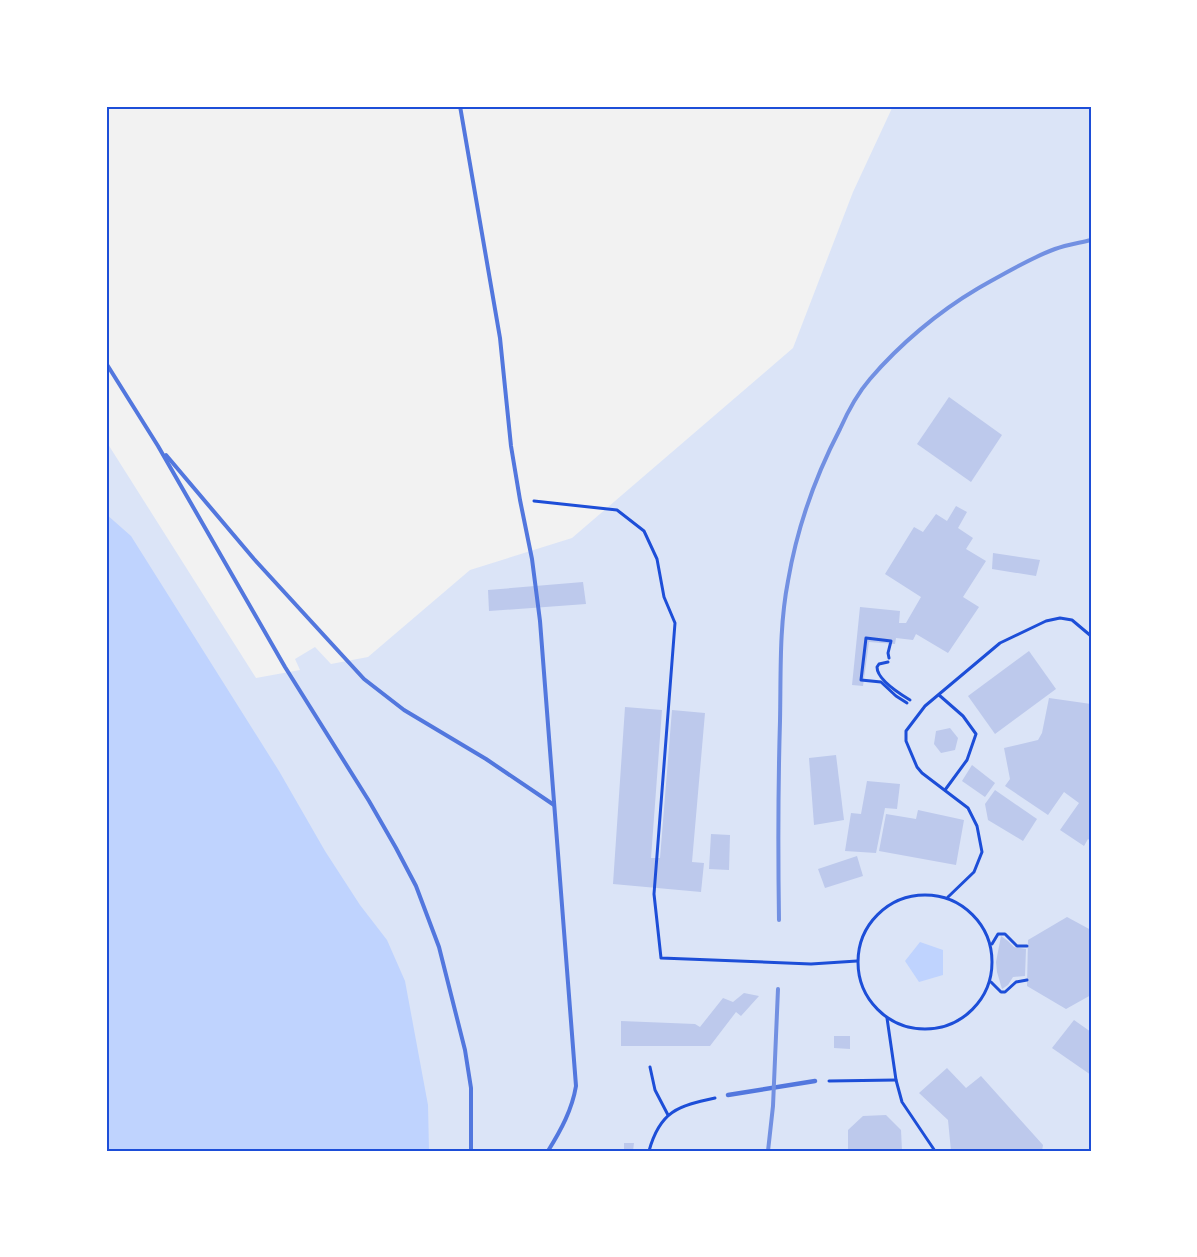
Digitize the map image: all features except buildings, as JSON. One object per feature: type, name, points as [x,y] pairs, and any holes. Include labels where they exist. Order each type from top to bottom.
[{"type":"street","points":[[728,1095],[816,1082]]},
{"type":"lane","points":[[460,106],[500,338],[511,446],[532,559],[540,620],[576,1086],[574,1100],[548,1151]]},
{"type":"lane","points":[[106,363],[158,446],[285,667],[369,802],[416,886],[439,947],[465,1050],[470,1088],[471,1151]]},
{"type":"lane","points":[[158,446],[254,559],[364,678],[404,710],[486,759],[554,805]]},
{"type":"path","points":[[520,500],[617,510],[644,531],[657,559],[664,597],[675,623],[654,894],[661,958],[800,964],[858,961]]},
{"type":"path","points":[[948,897],[974,872],[982,852],[977,826],[968,808],[922,773],[917,767],[906,741],[906,731],[926,706],[1000,643],[1046,621],[1060,618],[1072,620],[1091,636]]},
{"type":"path","points":[[866,638],[891,641],[888,660],[877,667],[878,675],[908,701],[896,696],[881,682],[861,680],[866,638]]},
{"type":"path","points":[[939,695],[963,716],[976,734],[967,760],[945,790]]},
{"type":"path","points":[[992,944],[968,908],[948,897],[927,893],[906,896],[886,906],[871,921],[861,940],[858,961],[861,983],[871,1002],[886,1018],[906,1027],[927,1030],[947,1026],[966,1016],[981,1001],[991,982],[992,944],[998,934],[1008,936],[1017,946],[1027,946]]},
{"type":"path","points":[[991,982],[1001,992],[1005,992],[1016,982],[1027,980]]},
{"type":"path","points":[[886,1018],[896,1080],[902,1102],[934,1151]]},
{"type":"path","points":[[650,1067],[655,1090],[668,1115]]},
{"type":"path","points":[[816,1082],[896,1080]]},
{"type":"path","points":[[649,1151],[660,1123],[668,1115],[688,1104],[728,1095]]},
{"type":"shaded area","points":[[893,106],[1091,106],[1091,1151],[106,1151],[106,441],[256,678],[300,670],[295,659],[315,647],[331,664],[368,657],[470,570],[572,538],[793,348],[853,192]]},
{"type":"water","points":[[106,514],[131,536],[279,771],[325,851],[360,905],[387,940],[405,981],[428,1105],[429,1151],[106,1151]]},
{"type":"water","points":[[920,942],[943,950],[943,975],[919,982],[905,961]]},
{"type":"railway","points":[[779,920],[778,846],[783,616],[796,542],[808,503],[831,447],[850,409],[865,385],[881,366],[920,330],[962,298],[1025,262],[1055,249],[1091,240]]},
{"type":"railway","points":[[768,1151],[773,1106],[778,989]]}]
